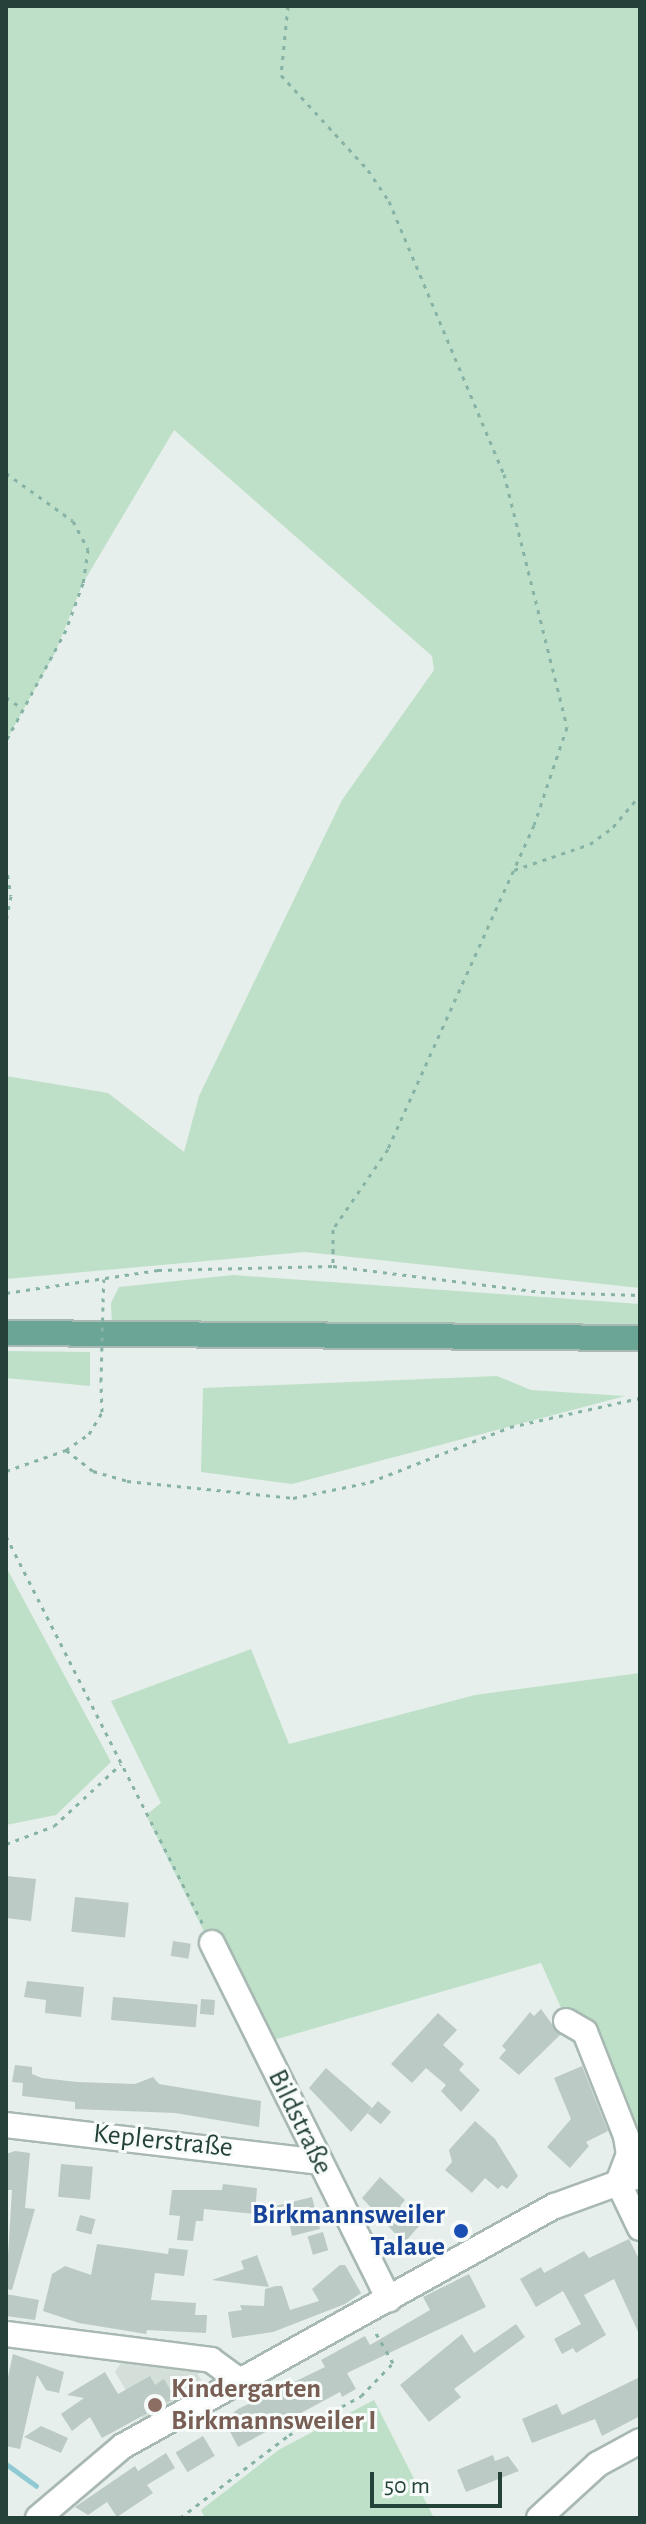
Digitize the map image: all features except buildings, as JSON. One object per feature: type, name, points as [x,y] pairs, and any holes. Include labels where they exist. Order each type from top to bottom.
[{"type":"main road","points":[[6,1333],[640,1338]]},
{"type":"street","name":"Bildstraße","points":[[212,1943],[389,2300]]},
{"type":"street","points":[[566,2021],[585,2032],[626,2136],[629,2178],[640,2228]]},
{"type":"street","name":"Keplerstraße","points":[[6,2125],[320,2162]]},
{"type":"street","points":[[38,2518],[123,2446],[365,2315],[555,2206],[629,2178]]},
{"type":"street","points":[[6,2334],[211,2360],[241,2382]]},
{"type":"street","points":[[539,2518],[598,2464],[640,2441]]},
{"type":"path","points":[[288,6],[281,75],[368,170],[389,201],[504,474],[567,727],[514,870],[388,1149],[333,1229],[333,1266]]},
{"type":"path","points":[[640,468],[640,475]]},
{"type":"path","points":[[6,473],[73,521],[88,549],[77,604],[6,741]]},
{"type":"path","points":[[6,697],[22,708]]},
{"type":"path","points":[[514,870],[590,844],[613,827],[640,795]]},
{"type":"path","points":[[6,865],[11,896],[6,921]]},
{"type":"path","points":[[6,1293],[158,1270],[333,1266],[541,1292],[640,1295]]},
{"type":"path","points":[[6,1471],[66,1450],[89,1434],[102,1412],[104,1279]]},
{"type":"path","points":[[66,1450],[93,1471],[127,1481],[293,1498],[370,1482],[510,1427],[640,1398]]},
{"type":"path","points":[[6,1536],[212,1943]]},
{"type":"path","points":[[6,1844],[54,1826],[121,1764]]},
{"type":"path","points":[[180,2518],[255,2457],[361,2396],[393,2363],[365,2315]]},
{"type":"shaded area","name":"Kindergarten Birkmannsweiler I","points":[[125,2357],[194,2366],[205,2388],[145,2422],[115,2372]]},
{"type":"green space","points":[[6,6],[640,6],[640,1288],[305,1252],[6,1279],[6,1076],[108,1093],[184,1152],[199,1096],[342,800],[434,670],[432,656],[174,430],[83,583],[55,653],[6,741]]},
{"type":"green space","points":[[233,1275],[640,1304],[640,1330],[112,1326],[111,1303],[119,1287]]},
{"type":"green space","points":[[6,1351],[90,1352],[90,1386],[6,1378]]},
{"type":"green space","points":[[497,1376],[531,1390],[625,1396],[292,1484],[201,1472],[203,1388]]},
{"type":"green space","points":[[6,1567],[111,1762],[56,1815],[6,1825]]},
{"type":"green space","points":[[251,1649],[289,1744],[475,1695],[640,1673],[640,2185],[541,1963],[260,2044],[146,1815],[161,1803],[111,1701]]},
{"type":"green space","points":[[374,2400],[434,2518],[205,2518],[201,2510],[280,2449]]},
{"type":"waterway","points":[[6,2464],[36,2486]]},
{"type":"place","name":"Birkmannsweiler Talaue","points":[[461,2231]]},
{"type":"place","name":"Kindergarten Birkmannsweiler I","points":[[155,2405]]}]
